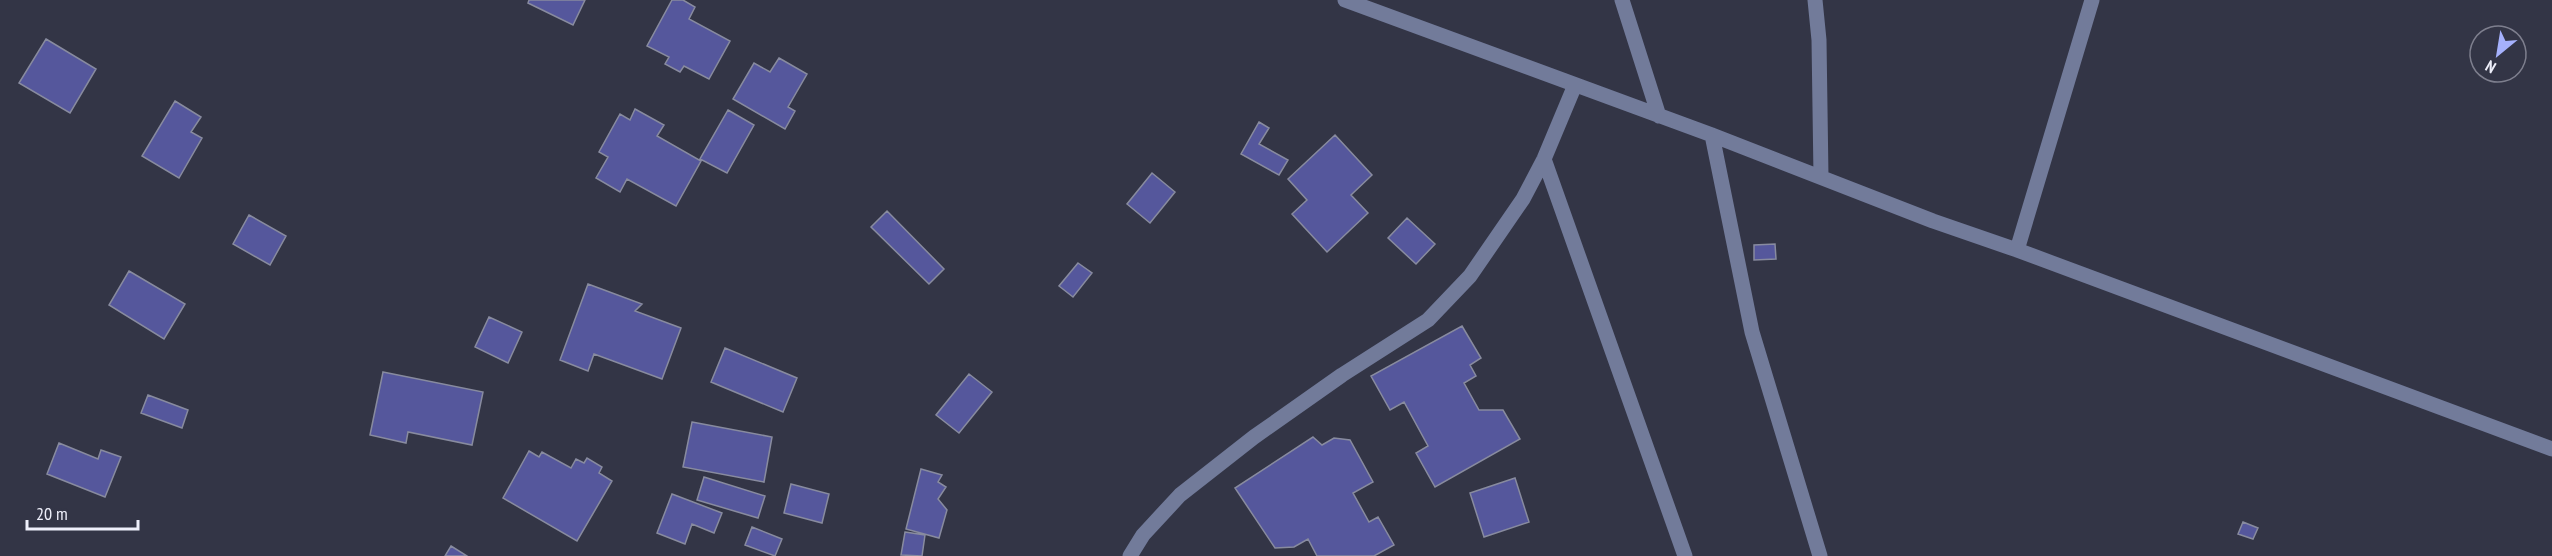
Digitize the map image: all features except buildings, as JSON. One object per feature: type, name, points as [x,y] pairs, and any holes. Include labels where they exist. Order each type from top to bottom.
[{"type":"street","points":[[1345,0],[1712,135],[1933,221],[2017,250],[2552,449]]},
{"type":"street","points":[[1622,0],[1659,116]]},
{"type":"street","points":[[1815,0],[1819,40],[1821,177]]},
{"type":"street","points":[[2017,250],[2092,0]]},
{"type":"street","points":[[1130,556],[1143,535],[1180,495],[1254,437],[1342,375],[1428,320],[1470,276],[1523,199],[1544,159],[1575,85]]},
{"type":"street","points":[[1712,135],[1752,332],[1820,556]]},
{"type":"street","points":[[1544,159],[1685,556]]}]
